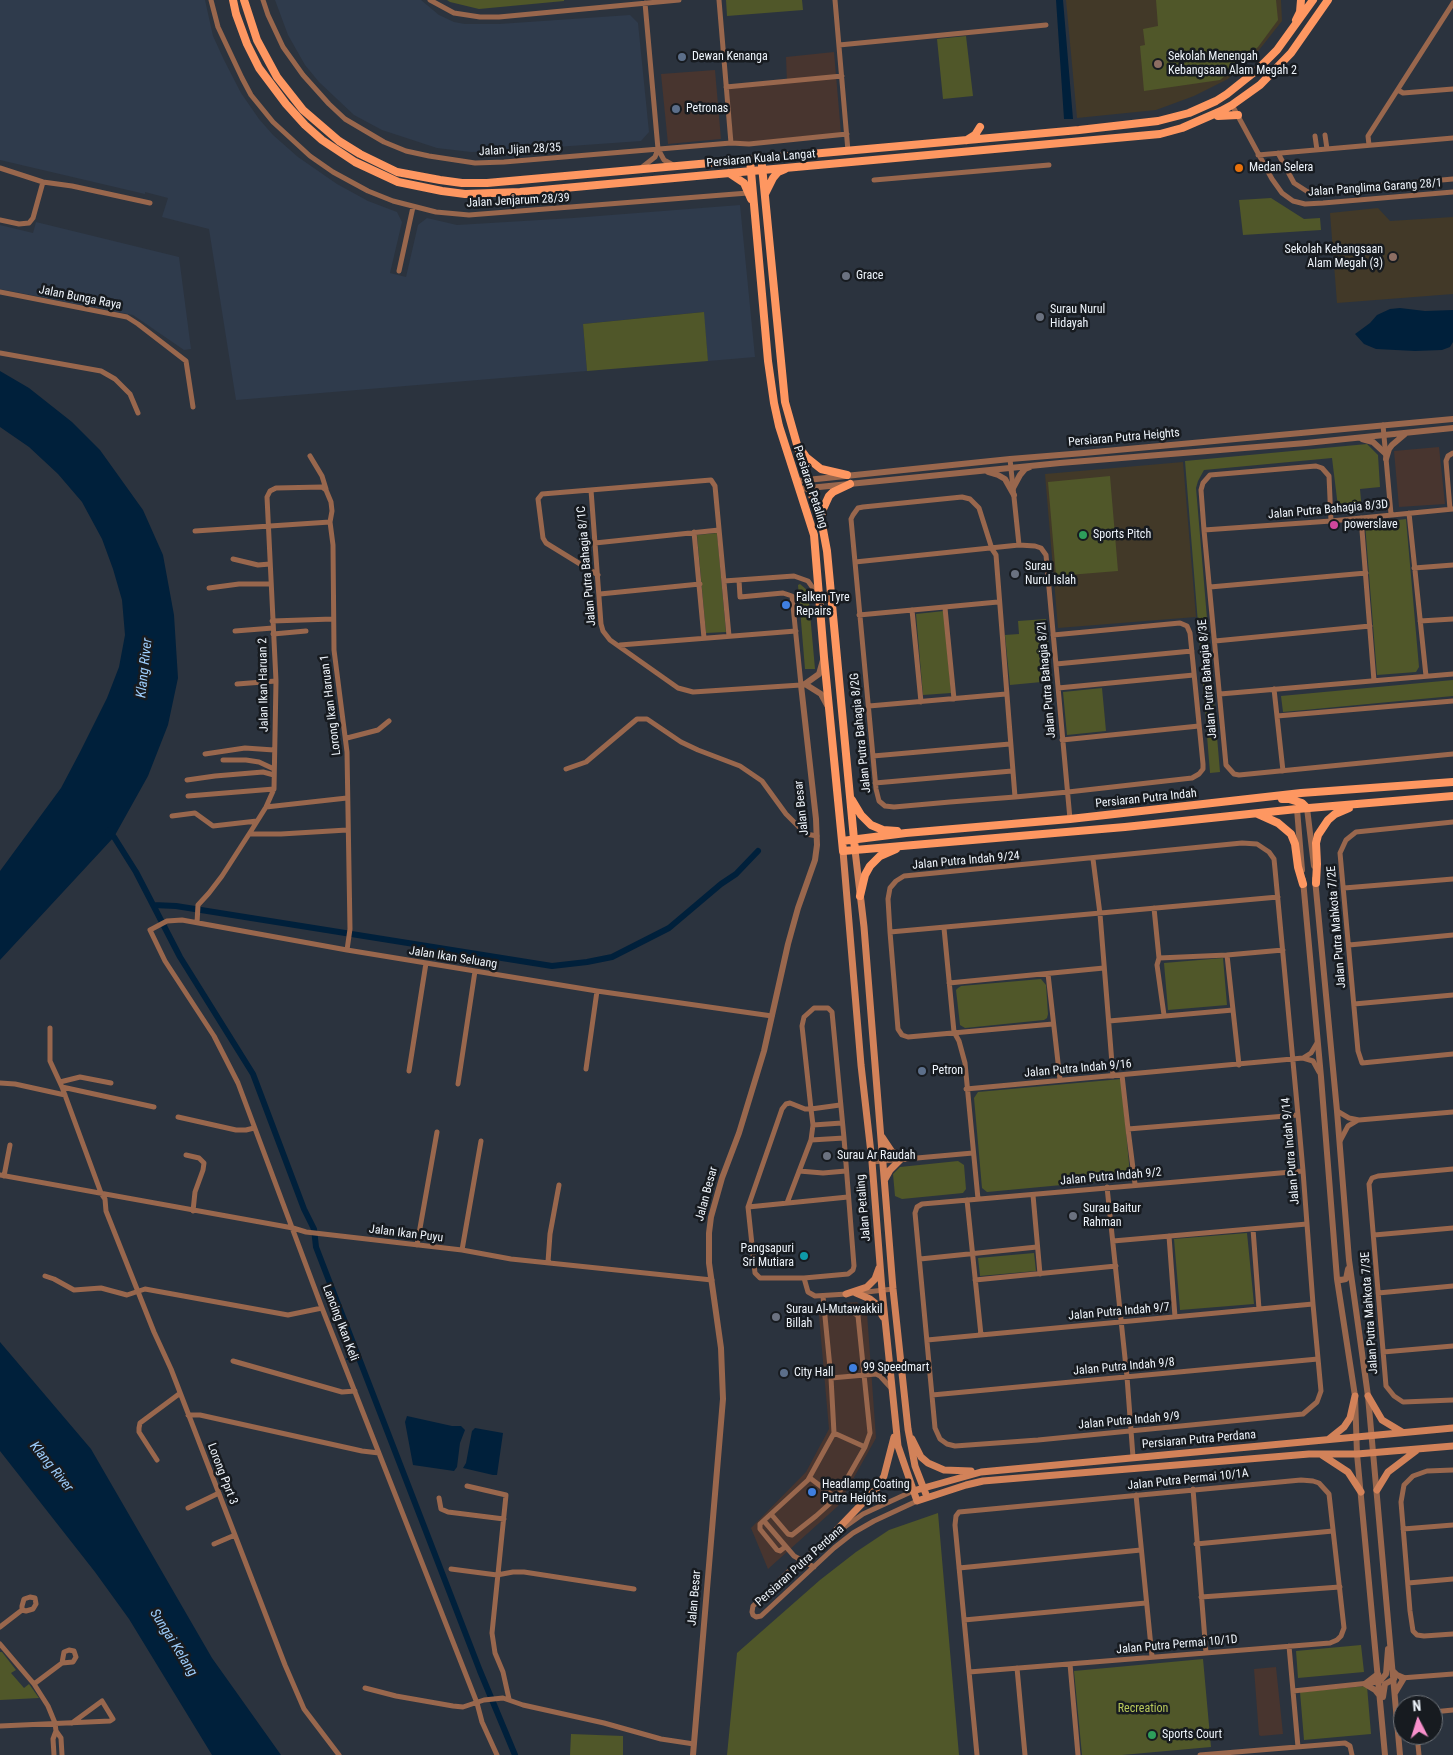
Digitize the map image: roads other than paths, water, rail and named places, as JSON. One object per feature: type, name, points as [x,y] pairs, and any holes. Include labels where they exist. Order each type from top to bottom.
[{"type":"main road","name":"Persiaran Kuala Langat","points":[[233,0],[247,44],[259,68],[280,97],[305,125],[322,140],[355,162],[398,182],[442,191],[489,193],[1171,132],[1210,117],[1232,105],[1270,76],[1292,54],[1328,0]]},
{"type":"main road","name":"Persiaran Kuala Langat","points":[[244,0],[257,40],[277,77],[288,92],[320,125],[339,141],[360,154],[397,172],[462,183],[486,183],[636,171],[1158,121],[1189,113],[1227,94],[1257,70],[1285,40],[1313,0]]},
{"type":"main road","points":[[1292,29],[1300,12],[1301,0]]},
{"type":"main road","points":[[1201,108],[1232,105],[1238,84]]},
{"type":"main road","points":[[1210,117],[1239,117],[1239,108],[1246,96]]},
{"type":"main road","points":[[962,141],[970,139],[980,128],[990,138],[996,138]]},
{"type":"main road","name":"Persiaran Petaling","points":[[761,159],[786,402],[808,484],[821,519],[828,560],[855,850]]},
{"type":"main road","name":"Persiaran Petaling","points":[[750,160],[768,361],[774,403],[779,426],[814,535],[829,715],[843,851]]},
{"type":"main road","points":[[765,195],[775,175],[789,167]]},
{"type":"main road","points":[[729,172],[742,181],[754,208]]},
{"type":"main road","points":[[571,176],[572,187]]},
{"type":"main road","points":[[796,441],[806,456],[821,469],[847,475]]},
{"type":"main road","points":[[821,519],[829,496],[850,484]]},
{"type":"main road","name":"Persiaran Putra Indah","points":[[842,841],[1245,799],[1453,782]]},
{"type":"main road","points":[[1245,799],[1289,799],[1302,807],[1312,797],[1336,794],[1347,790]]},
{"type":"main road","points":[[850,796],[861,815],[871,824],[883,830],[906,833]]},
{"type":"main road","name":"Persiaran Putra Indah","points":[[843,851],[1125,827],[1302,807],[1453,796]]},
{"type":"main road","points":[[1316,884],[1316,843],[1322,828],[1328,820],[1344,809],[1368,803]]},
{"type":"main road","points":[[1191,805],[1181,810],[1165,812],[1161,816],[1165,820],[1191,820]]},
{"type":"main road","points":[[1125,827],[1147,822],[1151,818],[1149,814],[1127,812]]},
{"type":"main road","points":[[1256,813],[1278,823],[1290,834],[1296,844],[1298,867],[1303,884]]},
{"type":"main road","points":[[860,896],[865,875],[873,862],[886,853],[907,846]]},
{"type":"main road","name":"Jalan Petaling","points":[[855,850],[864,927],[893,1289],[908,1429],[913,1457],[927,1497]]},
{"type":"main road","name":"Jalan Petaling","points":[[843,851],[896,1430],[900,1456],[917,1501]]},
{"type":"main road","points":[[880,1134],[892,1152],[903,1158],[890,1170],[885,1181]]},
{"type":"main road","points":[[846,1294],[861,1290],[872,1282],[880,1264]]},
{"type":"main road","points":[[856,1293],[875,1303],[886,1322]]},
{"type":"main road","points":[[1326,1441],[1344,1427],[1350,1418],[1355,1396]]},
{"type":"main road","points":[[1368,1396],[1382,1420],[1402,1432]]},
{"type":"main road","name":"Persiaran Putra Perdana","points":[[913,1491],[981,1472],[1453,1428]]},
{"type":"main road","points":[[908,1429],[916,1448],[928,1463],[944,1470],[981,1472]]},
{"type":"main road","points":[[830,1537],[877,1488],[884,1476],[896,1430]]},
{"type":"main road","name":"Persiaran Putra Perdana","points":[[917,1501],[966,1485],[983,1482],[1309,1454],[1357,1454],[1453,1446]]},
{"type":"main road","points":[[1377,1490],[1388,1472],[1418,1450]]},
{"type":"main road","points":[[1309,1454],[1320,1455],[1338,1464],[1350,1475],[1360,1492]]},
{"type":"street","name":"Jalan Jenjarum 28/39","points":[[211,0],[218,27],[250,95],[273,122],[310,156],[332,172],[368,191],[413,207],[436,212],[469,215],[748,193]]},
{"type":"street","name":"Jalan Jijan 28/35","points":[[263,0],[283,47],[303,75],[329,104],[345,119],[364,131],[406,151],[475,163],[504,162],[731,143],[749,144],[847,134]]},
{"type":"street","points":[[430,0],[454,13],[480,17],[498,17],[678,0]]},
{"type":"street","points":[[719,0],[731,143]]},
{"type":"street","points":[[835,0],[848,151]]},
{"type":"street","points":[[645,3],[658,149],[664,160],[679,167]]},
{"type":"street","points":[[1369,145],[1368,136],[1453,3]]},
{"type":"street","points":[[839,45],[1046,25]]},
{"type":"street","points":[[726,87],[842,76]]},
{"type":"street","points":[[1398,90],[1403,93],[1453,88]]},
{"type":"street","name":"Jalan Panglima Garang 28/1","points":[[1232,105],[1258,155],[1282,193],[1287,198],[1298,203],[1323,204],[1453,192]]},
{"type":"street","points":[[1325,135],[1326,149]]},
{"type":"street","points":[[1315,136],[1317,150]]},
{"type":"street","points":[[1258,155],[1453,138]]},
{"type":"street","points":[[636,171],[651,162],[658,149]]},
{"type":"street","points":[[1278,153],[1294,184],[1308,192],[1453,179]]},
{"type":"street","points":[[874,180],[1050,165]]},
{"type":"street","points":[[0,168],[43,182],[72,186],[150,203]]},
{"type":"street","points":[[0,220],[19,224],[29,223],[33,218],[43,182]]},
{"type":"street","points":[[400,271],[413,207]]},
{"type":"street","name":"Jalan Bunga Raya","points":[[0,292],[127,317],[186,361],[193,406]]},
{"type":"street","points":[[0,353],[101,372],[115,379],[130,394],[138,413]]},
{"type":"street","name":"Persiaran Putra Heights","points":[[808,484],[847,475],[1010,458],[1101,452],[1453,419]]},
{"type":"street","points":[[1383,425],[1391,514]]},
{"type":"street","name":"Persiaran Putra Heights","points":[[798,485],[850,484],[1453,428]]},
{"type":"street","points":[[1386,456],[1392,445],[1408,433]]},
{"type":"street","points":[[1358,438],[1373,442],[1386,456]]},
{"type":"street","points":[[1451,509],[1446,461],[1448,456],[1453,453]]},
{"type":"street","name":"Lorong Ikan Haruan 1","points":[[310,456],[322,476],[331,502],[334,650],[347,738],[350,929],[347,950]]},
{"type":"street","points":[[855,562],[1019,546],[1010,458]]},
{"type":"street","points":[[1013,491],[1025,470],[1033,466]]},
{"type":"street","name":"Jalan Putra Bahagia 8/3E","points":[[1283,771],[1239,775],[1234,774],[1226,765],[1204,530],[1203,483],[1210,475],[1316,466],[1322,468],[1329,476],[1331,520]]},
{"type":"street","points":[[985,471],[1005,479],[1013,491]]},
{"type":"street","points":[[598,575],[544,541],[538,499],[542,494],[706,479],[713,481],[729,636]]},
{"type":"street","name":"Jalan Ikan Haruan 2","points":[[197,923],[198,905],[214,888],[250,834],[274,789],[276,681],[267,496],[270,491],[276,488],[317,486],[326,490]]},
{"type":"street","name":"Jalan Putra Bahagia 8/1C","points":[[591,490],[601,624],[603,632],[610,640],[683,690],[693,692],[803,684]]},
{"type":"street","name":"Jalan Putra Bahagia 8/2G","points":[[1014,797],[996,555],[992,549],[979,508],[970,499],[962,497],[867,506],[858,508],[855,511],[851,519],[859,615],[875,783],[879,800],[882,804],[888,807],[1014,797],[1196,777],[1203,768],[1190,632],[1186,626],[1180,623],[1053,635]]},
{"type":"street","name":"Jalan Putra Bahagia 8/3D","points":[[1204,530],[1451,509]]},
{"type":"street","points":[[1409,512],[1426,676]]},
{"type":"street","points":[[1361,518],[1374,681]]},
{"type":"street","points":[[195,531],[330,522]]},
{"type":"street","points":[[595,543],[719,530]]},
{"type":"street","points":[[694,532],[704,638]]},
{"type":"street","name":"Jalan Putra Bahagia 8/2I","points":[[1019,546],[1035,546],[1041,548],[1046,555],[1070,818]]},
{"type":"street","points":[[233,559],[258,565],[270,564]]},
{"type":"street","points":[[1414,568],[1453,565]]},
{"type":"street","points":[[1210,587],[1366,574]]},
{"type":"street","points":[[724,582],[787,576],[801,578],[811,584],[820,608]]},
{"type":"street","points":[[739,580],[740,597],[784,594],[792,596],[803,684]]},
{"type":"street","points":[[209,588],[240,584],[271,584]]},
{"type":"street","points":[[600,594],[700,584]]},
{"type":"street","points":[[859,615],[998,602]]},
{"type":"street","points":[[945,608],[954,699]]},
{"type":"street","points":[[912,610],[921,702]]},
{"type":"street","points":[[272,621],[333,619]]},
{"type":"street","points":[[1420,622],[1453,619]]},
{"type":"street","points":[[1215,641],[1370,626]]},
{"type":"street","points":[[235,630],[306,631]]},
{"type":"street","points":[[619,645],[796,631]]},
{"type":"street","points":[[1056,664],[1192,651]]},
{"type":"street","points":[[803,684],[819,674],[824,657]]},
{"type":"street","points":[[1220,694],[1453,674]]},
{"type":"street","points":[[1058,688],[1194,675]]},
{"type":"street","points":[[238,684],[276,681]]},
{"type":"street","points":[[803,684],[816,690],[825,699],[829,715]]},
{"type":"street","name":"Jalan Besar","points":[[693,1755],[723,1399],[721,1348],[708,1247],[711,1217],[722,1178],[755,1084],[793,926],[815,860],[817,836],[803,684]]},
{"type":"street","points":[[1274,689],[1283,771],[1453,754]]},
{"type":"street","points":[[868,706],[1006,694]]},
{"type":"street","points":[[1277,716],[1453,701]]},
{"type":"street","points":[[566,769],[586,762],[637,719],[647,719],[681,742],[740,766],[762,781],[786,814],[806,834],[817,836]]},
{"type":"street","points":[[347,738],[378,730],[389,721]]},
{"type":"street","points":[[1062,740],[1199,726]]},
{"type":"street","points":[[873,756],[1010,744]]},
{"type":"street","points":[[205,754],[245,748],[274,750]]},
{"type":"street","points":[[223,760],[259,762],[274,772]]},
{"type":"street","points":[[875,783],[1012,770]]},
{"type":"street","points":[[187,780],[274,772]]},
{"type":"street","points":[[188,796],[274,789]]},
{"type":"street","points":[[266,806],[347,798]]},
{"type":"street","points":[[1302,807],[1316,884],[1349,1260],[1368,1396],[1400,1755]]},
{"type":"street","points":[[1302,807],[1303,884],[1337,1279],[1355,1396],[1360,1492],[1386,1755]]},
{"type":"street","points":[[172,816],[195,813],[213,826],[257,821]]},
{"type":"street","name":"Jalan Putra Mahkota 7/2E","points":[[1453,822],[1359,831],[1353,833],[1346,840],[1340,854],[1358,1051],[1362,1063],[1453,1054]]},
{"type":"street","points":[[250,834],[347,830]]},
{"type":"street","name":"Jalan Putra Indah 9/24","points":[[954,1032],[908,1037],[902,1035],[898,1030],[888,892],[896,881],[904,876],[1242,843],[1257,844],[1269,852],[1274,859],[1278,897]]},
{"type":"street","points":[[1093,859],[1100,914],[1114,1076]]},
{"type":"street","points":[[1344,888],[1453,879]]},
{"type":"street","points":[[890,932],[1278,897]]},
{"type":"street","name":"Jalan Putra Indah 9/14","points":[[1278,897],[1321,1391],[1317,1402]]},
{"type":"street","points":[[1154,908],[1159,958],[1157,966],[1164,1015]]},
{"type":"street","name":"Jalan Ikan Seluang","points":[[156,944],[150,930],[167,921],[182,920],[475,972],[772,1016]]},
{"type":"street","points":[[944,928],[954,1032],[959,1041],[963,1057],[978,1199]]},
{"type":"street","points":[[1349,945],[1453,935]]},
{"type":"street","name":"Lancing Ikan Keli","points":[[156,944],[214,1036],[238,1082],[322,1308],[477,1703],[482,1722],[497,1755]]},
{"type":"street","points":[[1159,958],[1283,950]]},
{"type":"street","points":[[1227,955],[1238,1065]]},
{"type":"street","points":[[409,1071],[426,963]]},
{"type":"street","points":[[949,983],[1104,968]]},
{"type":"street","points":[[458,1084],[475,972]]},
{"type":"street","points":[[1048,974],[1060,1080]]},
{"type":"street","points":[[1313,991],[1317,978],[1324,975]]},
{"type":"street","points":[[586,1069],[597,991]]},
{"type":"street","points":[[1354,1004],[1453,994]]},
{"type":"street","points":[[787,1203],[811,1140],[813,1125],[811,1109],[802,1026],[804,1017],[814,1008],[828,1008],[832,1012],[854,1266],[853,1270],[848,1274],[767,1279],[757,1276],[755,1273],[748,1207],[784,1106],[790,1103],[811,1109],[840,1105]]},
{"type":"street","points":[[1109,1021],[1233,1010]]},
{"type":"street","points":[[954,1032],[1053,1024]]},
{"type":"street","name":"Lorong Pprt 3","points":[[50,1028],[50,1061],[105,1199],[106,1211],[180,1394],[285,1665],[304,1709],[338,1755]]},
{"type":"street","points":[[1303,1058],[1314,1049],[1317,1036]]},
{"type":"street","points":[[1303,1058],[1313,1061],[1321,1077]]},
{"type":"street","name":"Jalan Putra Indah 9/16","points":[[966,1088],[1303,1058]]},
{"type":"street","points":[[1122,1075],[1135,1184]]},
{"type":"street","points":[[61,1085],[80,1077],[111,1083]]},
{"type":"street","points":[[0,1083],[15,1084],[65,1095]]},
{"type":"street","points":[[61,1085],[154,1107]]},
{"type":"street","points":[[1337,1111],[1349,1118],[1359,1120],[1453,1112]]},
{"type":"street","points":[[1128,1129],[1298,1115]]},
{"type":"street","points":[[178,1117],[236,1130],[254,1128]]},
{"type":"street","points":[[1340,1141],[1348,1126],[1359,1120]]},
{"type":"street","points":[[813,1125],[842,1123]]},
{"type":"street","points":[[417,1246],[437,1132]]},
{"type":"street","points":[[811,1140],[844,1138]]},
{"type":"street","points":[[462,1250],[481,1142]]},
{"type":"street","points":[[2,1176],[10,1145]]},
{"type":"street","points":[[872,1162],[973,1153]]},
{"type":"street","points":[[186,1155],[199,1158],[204,1163],[204,1170],[195,1192],[193,1211]]},
{"type":"street","name":"Jalan Putra Mahkota 7/3E","points":[[1453,1169],[1375,1176],[1370,1181],[1386,1386],[1400,1400],[1410,1402],[1453,1400]]},
{"type":"street","points":[[799,1171],[823,1173],[846,1171]]},
{"type":"street","name":"Jalan Putra Indah 9/2","points":[[920,1258],[915,1213],[917,1207],[922,1204],[1135,1184],[1303,1171]]},
{"type":"street","name":"Jalan Ikan Puyu","points":[[2,1176],[293,1228],[306,1232],[462,1250],[511,1259],[712,1280]]},
{"type":"street","points":[[548,1262],[550,1234],[559,1185]]},
{"type":"street","points":[[1107,1187],[1122,1322],[1133,1457]]},
{"type":"street","points":[[1033,1195],[1040,1274]]},
{"type":"street","points":[[748,1207],[848,1196]]},
{"type":"street","points":[[967,1200],[981,1335]]},
{"type":"street","points":[[1113,1240],[1307,1224]]},
{"type":"street","points":[[1374,1235],[1453,1228]]},
{"type":"street","points":[[1253,1229],[1259,1309]]},
{"type":"street","points":[[1169,1236],[1175,1317]]},
{"type":"street","points":[[932,1395],[920,1258],[1037,1247]]},
{"type":"street","points":[[1337,1279],[1346,1278],[1349,1260]]},
{"type":"street","points":[[975,1280],[1116,1266]]},
{"type":"street","points":[[45,1276],[77,1290],[102,1288],[127,1295],[145,1289],[288,1315],[322,1308]]},
{"type":"street","points":[[804,1278],[808,1292],[815,1296],[893,1289]]},
{"type":"street","points":[[1378,1294],[1453,1286]]},
{"type":"street","points":[[814,1567],[794,1556],[785,1547],[780,1551],[776,1548],[760,1529],[760,1524],[810,1478],[834,1433],[831,1378],[822,1296]]},
{"type":"street","name":"Jalan Putra Indah 9/7","points":[[927,1340],[1313,1304]]},
{"type":"street","points":[[771,1514],[788,1534],[792,1534],[816,1516],[836,1498],[870,1433],[858,1316],[851,1310],[824,1311]]},
{"type":"street","points":[[1383,1352],[1453,1346]]},
{"type":"street","name":"Jalan Putra Indah 9/8","points":[[932,1395],[1318,1359]]},
{"type":"street","points":[[233,1361],[342,1392],[355,1391]]},
{"type":"street","points":[[831,1378],[876,1374],[892,1388]]},
{"type":"street","points":[[157,1460],[139,1432],[140,1423],[180,1394]]},
{"type":"street","name":"Jalan Putra Indah 9/9","points":[[932,1395],[935,1428],[940,1439],[946,1444],[956,1446],[1303,1414],[1317,1402]]},
{"type":"street","points":[[188,1415],[200,1415],[353,1449],[378,1452]]},
{"type":"street","points":[[834,1433],[864,1447]]},
{"type":"street","points":[[1453,1470],[1419,1473],[1408,1480],[1404,1485],[1402,1493],[1403,1529],[1412,1628],[1416,1635],[1453,1634]]},
{"type":"street","points":[[810,1478],[836,1498]]},
{"type":"street","name":"Jalan Putra Permai 10/1A","points":[[959,1568],[955,1525],[956,1516],[959,1512],[1046,1505],[1193,1489],[1313,1481],[1324,1487],[1329,1494],[1340,1590]]},
{"type":"street","points":[[467,1486],[506,1495],[492,1633],[509,1699]]},
{"type":"street","points":[[1193,1489],[1206,1653]]},
{"type":"street","name":"Persiaran Putra Perdana","points":[[913,1491],[863,1514],[830,1537],[802,1560],[753,1606],[753,1615],[756,1617],[761,1616],[853,1533],[917,1501]]},
{"type":"street","points":[[188,1508],[219,1493]]},
{"type":"street","points":[[1136,1495],[1152,1658]]},
{"type":"street","points":[[439,1498],[441,1509],[448,1512],[504,1519]]},
{"type":"street","points":[[1403,1529],[1453,1525]]},
{"type":"street","points":[[1196,1544],[1333,1531]]},
{"type":"street","points":[[214,1544],[235,1535]]},
{"type":"street","points":[[977,1755],[959,1568],[1141,1550]]},
{"type":"street","points":[[451,1569],[497,1575],[524,1572],[634,1589]]},
{"type":"street","points":[[1408,1583],[1453,1579]]},
{"type":"street","points":[[1201,1597],[1340,1590]]},
{"type":"street","name":"Jalan Putra Permai 10/1D","points":[[969,1672],[1330,1643],[1340,1638],[1344,1628],[1340,1590]]},
{"type":"street","points":[[964,1620],[1146,1603]]},
{"type":"street","points":[[0,1627],[22,1610]]},
{"type":"street","points":[[1293,1691],[1379,1682],[1386,1674],[1390,1642]]},
{"type":"street","points":[[0,1645],[34,1684],[48,1706],[55,1722],[54,1755]]},
{"type":"street","points":[[1289,1646],[1298,1747]]},
{"type":"street","points":[[34,1684],[62,1664]]},
{"type":"street","points":[[1070,1664],[1078,1755]]},
{"type":"street","points":[[1017,1668],[1025,1755]]},
{"type":"street","points":[[1393,1671],[1404,1678]]},
{"type":"street","points":[[1366,1684],[1378,1674]]},
{"type":"street","points":[[1381,1705],[1385,1684],[1394,1679],[1453,1674]]},
{"type":"street","points":[[1395,1693],[1404,1678]]},
{"type":"street","points":[[1366,1684],[1380,1696]]},
{"type":"street","points":[[365,1688],[396,1696],[463,1707],[484,1700],[509,1699],[523,1705],[604,1723],[661,1739],[694,1744]]},
{"type":"street","points":[[0,1726],[55,1722],[72,1723],[110,1721],[113,1719],[102,1701],[72,1723]]},
{"type":"street","points":[[56,1731],[61,1738],[62,1755]]},
{"type":"street","points":[[1200,1755],[1347,1743],[1350,1746],[1352,1755]]},
{"type":"street","points":[[54,1747],[61,1746]]},
{"type":"water","points":[[1056,0],[1063,0],[1073,119],[1064,119]]},
{"type":"water","points":[[1400,308],[1425,311],[1453,310],[1453,342],[1450,347],[1442,350],[1415,351],[1376,349],[1364,344],[1355,334],[1377,315],[1390,309]]},
{"type":"water","name":"Klang River","points":[[0,371],[29,388],[72,422],[100,450],[143,510],[163,555],[174,615],[178,678],[168,725],[148,776],[114,837],[0,960],[0,871],[61,788],[107,698],[119,667],[125,635],[122,600],[113,569],[102,539],[82,502],[58,474],[29,447],[0,427]]},
{"type":"water","points":[[0,1342],[91,1449],[212,1658],[281,1755],[212,1755],[129,1619],[95,1572],[0,1451]]},
{"type":"water","points":[[407,1416],[452,1426],[461,1426],[465,1430],[460,1443],[457,1467],[454,1471],[413,1465],[405,1422]]},
{"type":"water","points":[[475,1428],[503,1433],[497,1475],[463,1468],[466,1463],[472,1431]]},
{"type":"waterway","points":[[108,831],[114,837],[136,872],[180,957],[253,1074],[304,1209],[314,1229],[316,1247],[480,1671],[515,1755]]},
{"type":"waterway","points":[[153,905],[176,906],[552,966],[612,957],[669,928],[721,884],[736,874],[758,851]]},
{"type":"waterway","points":[[347,1359],[358,1356]]},
{"type":"place","name":"Dewan Kenanga","points":[[682,57]]},
{"type":"place","name":"Sekolah Menengah Kebangsaan Alam Megah 2","points":[[1158,64]]},
{"type":"place","name":"Petronas","points":[[676,109]]},
{"type":"place","name":"Medan Selera","points":[[1239,168]]},
{"type":"place","name":"Sekolah Kebangsaan Alam Megah (3)","points":[[1393,257]]},
{"type":"place","name":"Grace","points":[[846,276]]},
{"type":"place","name":"Surau Nurul Hidayah","points":[[1040,317]]},
{"type":"place","name":"powerslave","points":[[1334,525]]},
{"type":"place","name":"Sports Pitch","points":[[1083,535]]},
{"type":"place","name":"Surau Nurul Islah","points":[[1015,574]]},
{"type":"place","name":"Falken Tyre Repairs","points":[[786,605]]},
{"type":"place","name":"Petron","points":[[922,1071]]},
{"type":"place","name":"Surau Ar Raudah","points":[[827,1156]]},
{"type":"place","name":"Surau Baitur Rahman","points":[[1073,1216]]},
{"type":"place","name":"Pangsapuri Sri Mutiara","points":[[804,1256]]},
{"type":"place","name":"Surau Al-Mutawakkil Billah","points":[[776,1317]]},
{"type":"place","name":"99 Speedmart","points":[[853,1368]]},
{"type":"place","name":"City Hall","points":[[784,1373]]},
{"type":"place","name":"Headlamp Coating Putra Heights","points":[[812,1492]]},
{"type":"place","name":"Sports Court","points":[[1152,1735]]},
{"type":"water label","name":"Sungai Kelang","points":[[173,1643]]},
{"type":"park label","name":"Recreation","points":[[1143,1709]]}]
